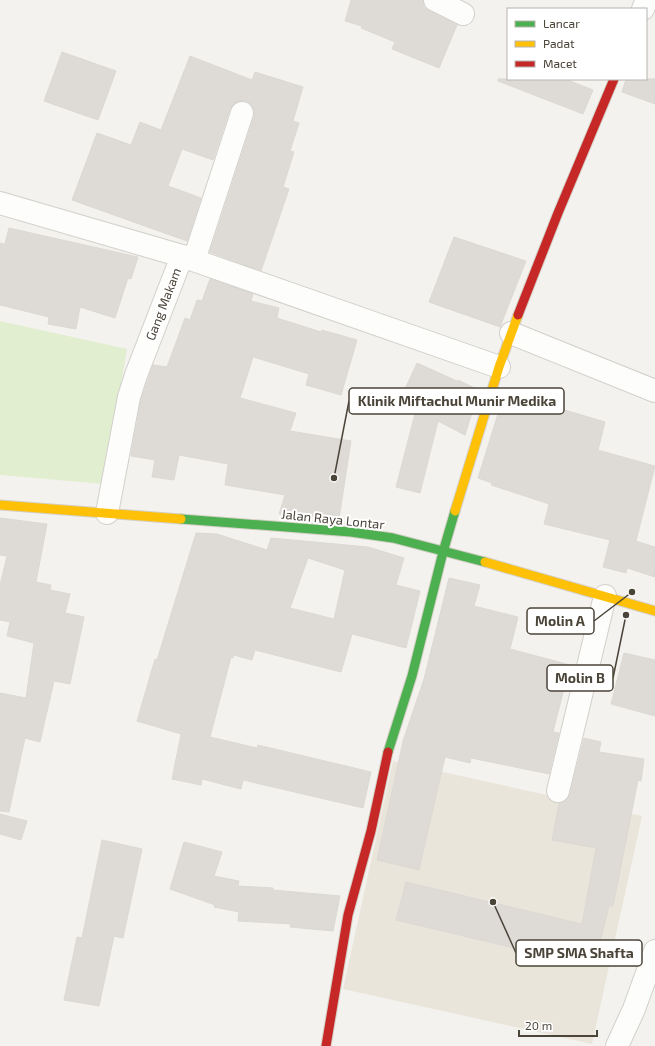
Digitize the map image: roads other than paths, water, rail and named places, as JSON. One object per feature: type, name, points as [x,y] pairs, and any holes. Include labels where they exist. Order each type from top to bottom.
[{"type":"street","points":[[435,0],[463,14]]},
{"type":"street","points":[[326,1046],[348,916],[391,738],[412,676],[443,552],[499,367],[511,333],[558,213],[614,80]]},
{"type":"street","points":[[242,113],[188,258],[499,367]]},
{"type":"street","name":"Gang Makam","points":[[0,203],[188,258],[136,375],[129,397],[107,513]]},
{"type":"street","points":[[511,333],[655,391]]},
{"type":"street","name":"Jalan Raya Lontar","points":[[0,505],[351,532],[394,538],[443,552],[525,572],[655,611]]},
{"type":"street","points":[[558,791],[605,596]]},
{"type":"street","points":[[617,1046],[634,1009],[654,954]]},
{"type":"place","name":"Klinik Miftachul Munir Medika","points":[[334,478]]},
{"type":"place","name":"Molin A","points":[[632,592]]},
{"type":"place","name":"Molin B","points":[[626,615]]},
{"type":"place","name":"SMP SMA Shafta","points":[[493,902]]}]
